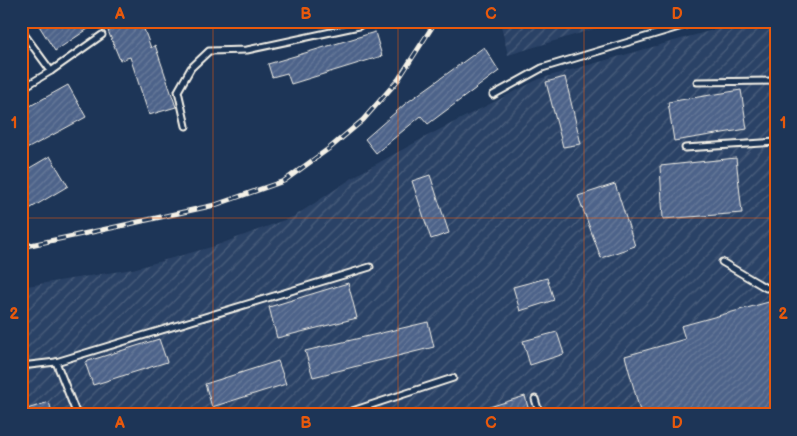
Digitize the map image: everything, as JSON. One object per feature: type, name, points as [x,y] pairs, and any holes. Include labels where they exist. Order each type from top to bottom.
[{"type":"lane","points":[[186,126],[178,91],[191,68],[208,51],[247,50],[359,26],[366,21]]},
{"type":"lane","points":[[493,96],[542,68],[699,21]]},
{"type":"lane","points":[[21,30],[51,71]]},
{"type":"lane","points":[[21,89],[51,71],[102,35]]},
{"type":"lane","points":[[697,82],[776,81]]},
{"type":"lane","points":[[685,148],[776,142]]},
{"type":"lane","points":[[722,262],[766,288],[776,286]]},
{"type":"lane","points":[[21,366],[56,362],[370,267]]},
{"type":"lane","points":[[56,362],[77,415]]},
{"type":"lane","points":[[340,415],[453,378]]},
{"type":"lane","points":[[535,399],[540,415]]},
{"type":"shaded area","points":[[500,21],[620,21],[508,55]]},
{"type":"shaded area","points":[[745,21],[776,21],[776,415],[21,415],[21,287],[133,269],[215,246],[295,216],[360,173],[431,134],[539,79]]},
{"type":"building","points":[[36,21],[100,21],[55,51]]},
{"type":"building","points":[[128,21],[141,21],[151,48],[155,45],[176,107],[149,115],[130,57],[120,60],[108,31]]},
{"type":"building","points":[[375,32],[382,56],[291,84],[287,73],[272,77],[268,64]]},
{"type":"building","points":[[484,47],[499,71],[428,124],[421,116],[376,153],[365,139],[405,104]]},
{"type":"building","points":[[565,77],[581,144],[563,147],[546,82]]},
{"type":"building","points":[[68,85],[86,117],[21,152],[21,111]]},
{"type":"building","points":[[741,90],[747,129],[674,141],[668,102]]},
{"type":"building","points":[[50,156],[68,186],[21,214],[21,173]]},
{"type":"building","points":[[736,158],[742,213],[663,219],[660,166]]},
{"type":"building","points":[[430,175],[449,233],[431,239],[412,181]]},
{"type":"building","points":[[615,184],[635,246],[601,258],[578,196]]},
{"type":"building","points":[[547,278],[554,300],[520,311],[513,287]]},
{"type":"building","points":[[348,283],[357,318],[277,338],[269,307]]},
{"type":"building","points":[[776,300],[776,413],[770,415],[641,415],[625,356],[685,339],[681,326]]},
{"type":"building","points":[[428,322],[434,347],[313,377],[305,351]]},
{"type":"building","points":[[557,332],[564,354],[530,365],[523,341]]},
{"type":"building","points":[[159,339],[167,362],[93,385],[85,362]]},
{"type":"building","points":[[278,361],[286,384],[212,407],[205,384]]},
{"type":"building","points":[[525,396],[530,415],[471,415],[470,413]]},
{"type":"building","points":[[49,402],[53,415],[21,415],[21,411]]},
{"type":"railway","points":[[21,247],[215,205],[284,181],[331,147],[363,120],[398,80],[436,21]]}]
